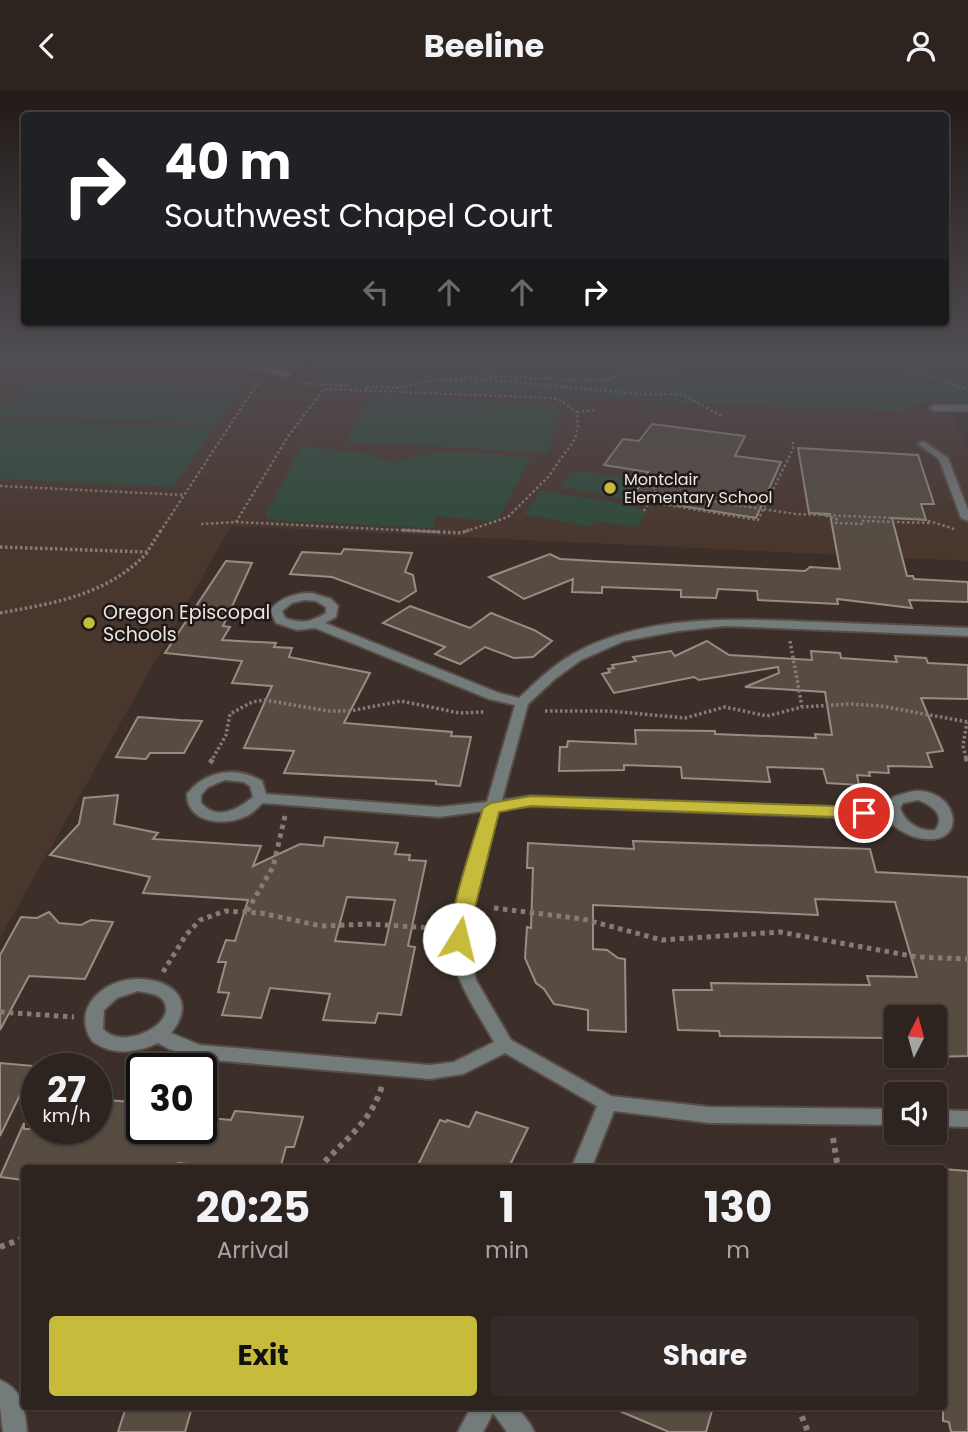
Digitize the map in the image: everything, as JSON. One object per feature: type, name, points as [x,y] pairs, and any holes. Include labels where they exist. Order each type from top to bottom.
[{"type":"street","points":[[923,444],[943,458],[966,518]]},
{"type":"street","points":[[884,1117],[710,1115],[608,1103],[505,1045],[468,980],[459,939],[461,919],[522,702],[564,664],[621,638],[702,624],[787,623],[968,632]]},
{"type":"street","points":[[316,624],[494,696],[522,702]]},
{"type":"street","points":[[235,776],[247,778],[257,784],[261,791],[260,798],[251,809],[235,815],[216,817],[195,808],[194,793],[212,779],[235,776]]},
{"type":"street","points":[[260,798],[439,812],[491,808],[531,801],[892,814]]},
{"type":"street","points":[[155,985],[168,992],[174,1002],[175,1014],[169,1027],[142,1044],[124,1046],[107,1043],[98,1037],[92,1026],[92,1016],[99,1004],[123,988],[155,985]]},
{"type":"street","points":[[159,1035],[175,1044],[200,1052],[430,1072],[457,1069],[505,1045]]},
{"type":"street","points":[[583,1165],[608,1103]]},
{"type":"street","points":[[947,1118],[968,1119]]},
{"type":"street","points":[[0,1391],[13,1406],[15,1432]]},
{"type":"street","points":[[470,1432],[482,1410]]},
{"type":"street","points":[[504,1410],[522,1432]]},
{"type":"path","points":[[0,613],[87,595],[133,570],[234,420]]},
{"type":"path","points":[[236,522],[301,420]]},
{"type":"path","points":[[201,524],[236,522],[422,532],[472,531],[508,517],[517,510],[570,448],[578,430],[578,420]]},
{"type":"path","points":[[649,502],[758,520],[793,449],[793,441]]},
{"type":"path","points":[[644,511],[655,493],[653,478]]},
{"type":"path","points":[[0,486],[185,495]]},
{"type":"path","points":[[655,493],[763,510],[923,519],[956,530]]},
{"type":"path","points":[[820,513],[830,518],[891,526]]},
{"type":"path","points":[[835,523],[935,523]]},
{"type":"path","points":[[0,547],[147,552]]},
{"type":"path","points":[[787,623],[802,707]]},
{"type":"path","points":[[212,779],[211,760],[226,735],[229,717],[242,706],[257,700],[278,701],[328,711],[361,710],[401,701],[459,713],[493,712]]},
{"type":"path","points":[[545,712],[610,711],[685,718],[725,707],[761,716],[802,707],[873,705],[968,722],[963,746],[968,764]]},
{"type":"path","points":[[247,911],[273,867],[289,801]]},
{"type":"path","points":[[494,908],[583,919],[662,940],[780,932],[917,957],[968,959]]},
{"type":"path","points":[[155,985],[186,935],[200,920],[215,913],[247,911],[321,926],[369,924],[432,928]]},
{"type":"path","points":[[0,1012],[92,1016]]},
{"type":"path","points":[[322,1165],[375,1111],[386,1069]]},
{"type":"path","points":[[829,1116],[837,1165]]},
{"type":"path","points":[[0,1247],[21,1238]]},
{"type":"path","points":[[799,1410],[808,1432]]},
{"type":"shaded area","points":[[0,420],[954,420],[968,449],[968,561],[231,526],[0,938]]},
{"type":"green space","points":[[0,420],[213,429],[173,487],[0,479]]},
{"type":"green space","points":[[86,420],[220,420],[216,425]]},
{"type":"green space","points":[[358,420],[557,420],[548,453],[346,441]]},
{"type":"green space","points":[[301,446],[368,454],[395,463],[411,457],[445,452],[531,458],[498,519],[489,521],[435,516],[433,528],[270,520],[265,516]]},
{"type":"green space","points":[[573,470],[664,483],[652,504],[560,487]]},
{"type":"green space","points":[[541,491],[608,501],[647,511],[638,526],[595,522],[592,527],[524,514]]},
{"type":"building","points":[[652,424],[745,436],[735,456],[781,462],[756,518],[632,498],[648,472],[604,465],[623,439],[639,441]]},
{"type":"building","points":[[798,448],[918,455],[934,504],[921,504],[926,520],[892,518],[907,576],[913,576],[914,579],[968,582],[968,602],[909,600],[912,608],[837,599],[838,604],[758,600],[757,591],[718,589],[716,598],[681,597],[681,590],[602,587],[602,593],[572,592],[573,579],[524,599],[489,577],[550,554],[560,559],[613,562],[805,571],[810,567],[840,569],[830,514],[809,513]]},
{"type":"building","points":[[344,549],[412,553],[405,572],[413,575],[416,591],[399,602],[332,577],[290,574],[302,552],[341,554]]},
{"type":"building","points":[[226,561],[252,563],[223,626],[230,627],[222,640],[276,643],[274,647],[292,648],[289,657],[370,673],[344,723],[452,732],[451,736],[471,737],[460,786],[436,784],[436,781],[284,773],[294,751],[244,748],[272,686],[232,683],[242,661],[165,653]]},
{"type":"building","points":[[410,606],[470,628],[491,613],[534,630],[552,641],[533,657],[514,658],[485,647],[460,664],[435,654],[445,647],[383,623]]},
{"type":"building","points":[[707,641],[729,655],[812,660],[811,651],[840,653],[841,658],[897,662],[895,656],[926,658],[928,663],[968,665],[968,699],[921,698],[943,751],[927,753],[932,767],[888,766],[889,773],[869,772],[870,776],[857,775],[859,785],[827,783],[823,769],[767,767],[770,782],[682,778],[681,767],[624,765],[624,770],[559,771],[560,747],[567,747],[568,741],[636,744],[635,730],[715,731],[715,734],[816,738],[815,734],[832,735],[825,692],[745,687],[779,673],[778,667],[699,680],[694,677],[614,693],[602,674],[610,672],[608,669],[614,668],[612,665],[636,661],[633,657],[671,651],[675,656]]},
{"type":"building","points":[[138,717],[202,721],[184,753],[150,753],[146,759],[116,757]]},
{"type":"building","points":[[118,795],[114,824],[158,833],[153,839],[261,846],[253,866],[300,844],[323,846],[325,837],[398,843],[395,854],[410,855],[409,860],[426,861],[408,946],[415,947],[401,1015],[378,1013],[375,1023],[323,1020],[330,994],[270,988],[261,1018],[222,1015],[229,993],[218,992],[226,962],[218,962],[226,940],[235,941],[248,900],[143,893],[150,877],[50,855],[79,824],[84,798]],"holes":[[[347,897],[395,900],[385,945],[335,941]]]},
{"type":"building","points":[[633,841],[870,849],[876,872],[968,877],[968,1056],[947,1057],[947,1005],[884,1005],[884,1038],[720,1036],[719,1031],[678,1030],[673,990],[712,990],[711,983],[870,985],[867,976],[917,977],[895,902],[815,899],[818,915],[593,905],[593,949],[607,950],[618,958],[625,959],[626,1032],[588,1030],[588,1010],[554,1004],[544,989],[536,983],[525,958],[527,927],[531,928],[533,868],[527,868],[528,843],[634,849]]},
{"type":"building","points":[[49,912],[59,923],[81,925],[91,920],[113,922],[85,979],[29,976],[0,1030],[0,955],[21,917],[37,918]]},
{"type":"building","points":[[0,1063],[21,1065],[21,1093],[0,1136]]},
{"type":"building","points":[[112,1100],[126,1102],[126,1144],[217,1144],[217,1119],[231,1120],[235,1111],[303,1117],[294,1147],[286,1147],[281,1165],[21,1165],[21,1180],[0,1177],[21,1130],[21,1144],[112,1144]]},
{"type":"building","points":[[476,1112],[528,1128],[510,1165],[418,1165],[440,1120],[469,1127]]},
{"type":"building","points":[[947,1169],[968,1171],[968,1432],[951,1432],[949,1422],[943,1421],[943,1410],[947,1410]]},
{"type":"building","points":[[125,1410],[191,1410],[185,1432],[118,1432]]},
{"type":"building","points":[[617,1410],[712,1410],[706,1432],[669,1432]]},
{"type":"place","name":"Montclair Elementary School","points":[[610,488]]},
{"type":"place","name":"Oregon Episcopal Schools","points":[[89,623]]},
{"type":"route","points":[[459,939],[461,919],[491,808],[531,801],[864,813]]}]
